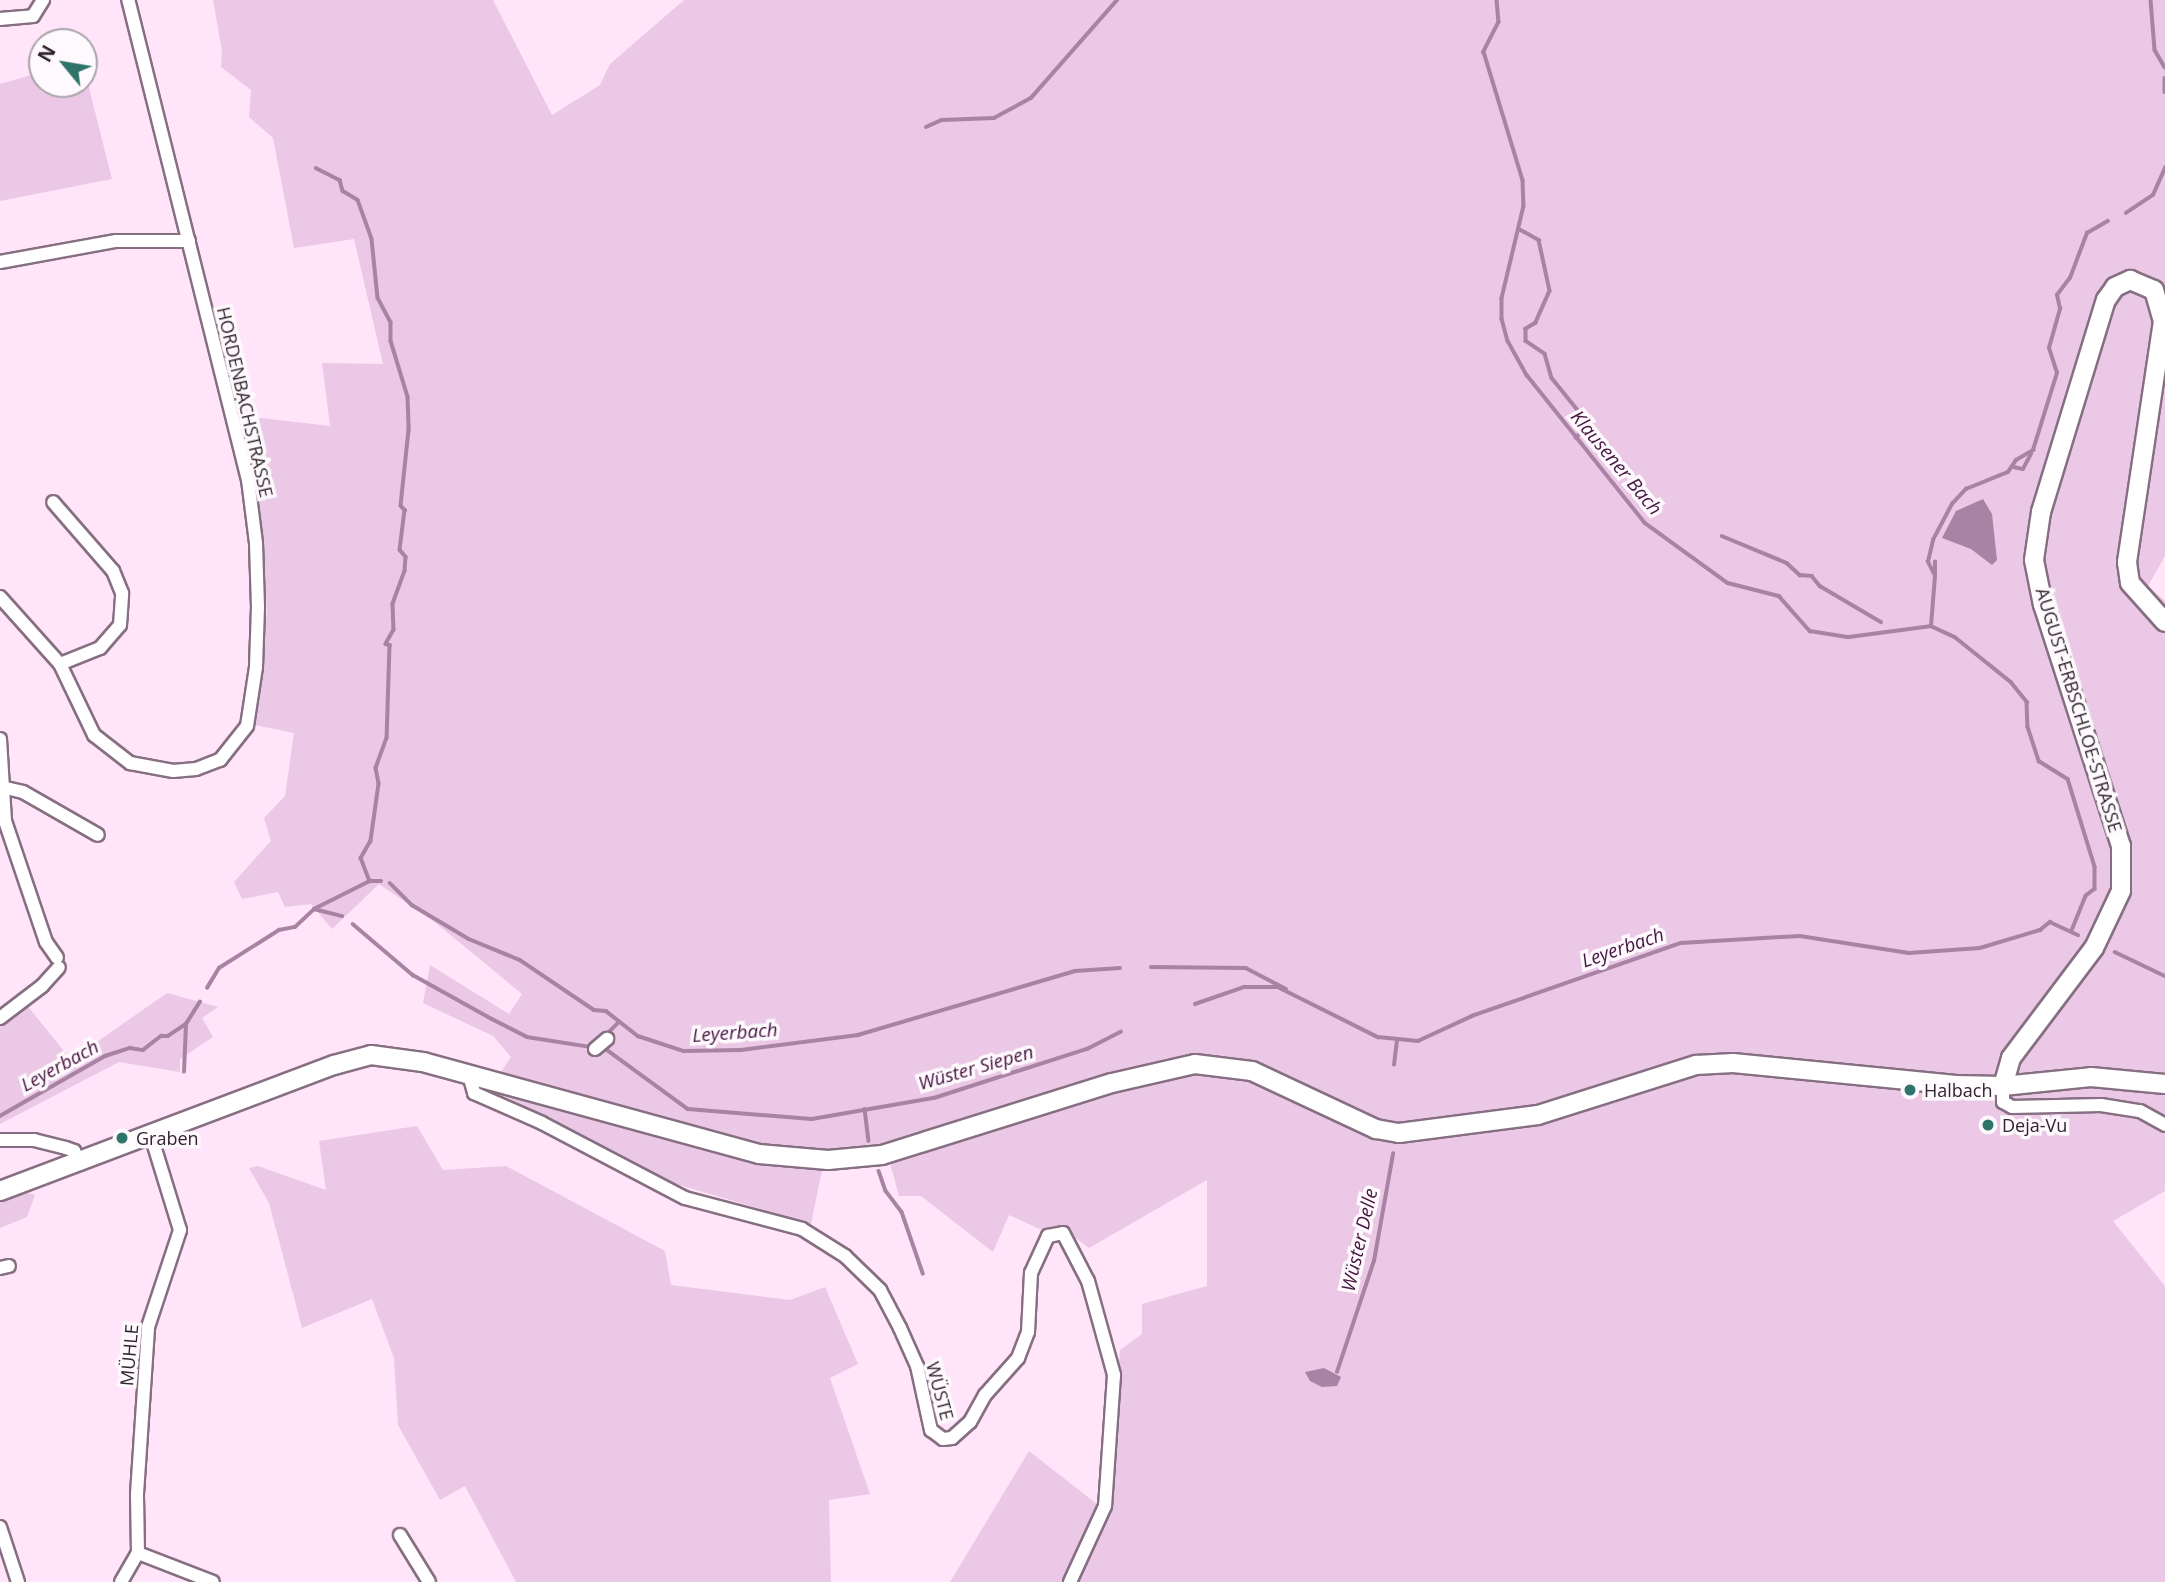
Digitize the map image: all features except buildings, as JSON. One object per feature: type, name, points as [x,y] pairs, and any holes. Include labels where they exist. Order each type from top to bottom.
[{"type":"main road","name":"AUGUST-ERBSCHLOE-STRASSE","points":[[2003,1086],[2011,1058],[2094,948],[2121,891],[2121,846],[2043,604],[2034,560],[2041,512],[2106,300],[2115,287],[2130,280],[2154,289],[2163,321],[2127,562],[2130,583],[2165,622]]},
{"type":"main road","points":[[0,1191],[80,1164],[354,1058],[399,1057],[423,1062],[759,1154],[828,1160],[882,1155],[1112,1083],[1195,1064],[1252,1071],[1376,1129],[1399,1133],[1538,1115],[1696,1065],[1733,1063],[2003,1086],[2091,1077],[2165,1084]]},
{"type":"street","points":[[0,19],[33,16],[43,0]]},
{"type":"street","name":"HORDENBACHSTRASSE","points":[[0,597],[60,664],[94,734],[130,763],[173,771],[196,769],[220,760],[247,726],[256,667],[256,543],[248,480],[128,0]]},
{"type":"street","points":[[0,262],[117,241],[189,241]]},
{"type":"street","points":[[53,502],[104,557],[122,593],[124,609],[120,625],[100,648],[60,664]]},
{"type":"street","points":[[0,739],[6,788],[3,822],[46,942],[58,962],[42,986],[0,1018]]},
{"type":"street","points":[[6,788],[23,792],[98,835]]},
{"type":"street","points":[[595,1049],[607,1039]]},
{"type":"street","name":"WÜSTE","points":[[469,1075],[474,1093],[542,1123],[685,1198],[802,1229],[845,1256],[880,1290],[916,1366],[931,1430],[943,1439],[970,1422],[985,1395],[1018,1358],[1028,1332],[1031,1273],[1048,1236],[1063,1233],[1088,1281],[1114,1375],[1105,1506],[1070,1582]]},
{"type":"street","points":[[2003,1086],[2003,1102],[2019,1109],[2070,1104],[2122,1108],[2165,1125]]},
{"type":"street","name":"MÜHLE","points":[[138,1553],[137,1494],[148,1327],[180,1230],[151,1136]]},
{"type":"street","points":[[0,1140],[34,1140],[66,1147],[80,1164]]},
{"type":"street","points":[[0,1527],[18,1582]]},
{"type":"street","points":[[400,1535],[429,1582]]},
{"type":"street","points":[[121,1582],[138,1553],[213,1582]]},
{"type":"shaded area","points":[[213,0],[493,0],[552,115],[600,85],[610,64],[684,0],[2165,0],[2165,556],[2148,586],[2165,601],[2165,1191],[2113,1221],[2165,1286],[2165,1582],[950,1582],[1029,1451],[1107,1512],[1120,1350],[1142,1334],[1142,1304],[1207,1286],[1207,1180],[1089,1248],[1065,1230],[1051,1234],[1009,1215],[993,1252],[921,1196],[899,1196],[890,1163],[822,1170],[811,1224],[663,1180],[490,1088],[511,1057],[493,1036],[423,1003],[430,965],[509,1014],[522,994],[436,923],[379,884],[332,929],[311,904],[285,907],[278,892],[242,899],[234,882],[271,841],[264,818],[285,796],[294,733],[255,725],[267,613],[262,529],[248,451],[258,607],[242,416],[330,426],[322,363],[383,364],[354,239],[294,248],[273,138],[249,117],[251,90],[221,67],[222,51]]},
{"type":"shaded area","points":[[28,76],[28,98],[92,98],[112,179],[0,201],[0,84]]},
{"type":"shaded area","points":[[1983,499],[1992,514],[1997,560],[1992,565],[1971,549],[1942,538],[1956,511]]},
{"type":"shaded area","points":[[167,993],[218,1007],[202,1018],[213,1037],[180,1059],[180,1072],[119,1062],[0,1124],[0,1025],[26,1004],[71,1060]]},
{"type":"shaded area","points":[[417,1126],[443,1170],[506,1166],[665,1251],[671,1285],[790,1300],[825,1287],[858,1364],[830,1378],[870,1494],[829,1500],[831,1582],[516,1582],[465,1486],[440,1500],[398,1425],[394,1358],[372,1299],[302,1328],[269,1203],[249,1168],[258,1166],[326,1190],[319,1141]]},
{"type":"shaded area","points":[[28,1193],[35,1195],[27,1217],[0,1228],[0,1200]]},
{"type":"shaded area","points":[[1324,1368],[1341,1377],[1337,1386],[1322,1387],[1310,1381],[1305,1372]]},
{"type":"waterway","points":[[926,127],[942,120],[994,118],[1031,98],[1117,0]]},
{"type":"waterway","name":"Klausener Bach","points":[[1497,0],[1499,22],[1484,52],[1523,180],[1524,206],[1502,298],[1502,319],[1508,341],[1527,375],[1645,523],[1728,583],[1779,596],[1810,631],[1849,637],[1931,626],[1955,637],[2011,682],[2027,702],[2028,727],[2039,761],[2068,779],[2095,867],[2095,889],[2086,896],[2072,930]]},
{"type":"waterway","points":[[2151,0],[2155,50],[2165,67]]},
{"type":"waterway","points":[[2165,78],[2165,92]]},
{"type":"waterway","points":[[316,168],[340,180],[343,191],[358,200],[372,239],[378,298],[391,322],[391,341],[408,397],[409,430],[401,506],[405,510],[400,550],[406,557],[405,571],[393,604],[394,630],[386,644],[390,645],[387,738],[376,768],[379,784],[371,841],[361,858],[370,881]]},
{"type":"waterway","points":[[2126,213],[2153,195],[2165,168]]},
{"type":"waterway","points":[[1931,626],[1935,576],[1928,562],[1933,540],[1952,504],[1966,489],[2008,472],[2016,460],[2033,450],[2057,373],[2049,348],[2060,309],[2057,295],[2070,278],[2087,233],[2108,221]]},
{"type":"waterway","points":[[1521,230],[1539,240],[1550,291],[1536,323],[1526,329],[1526,341],[1545,354],[1552,378],[1585,419],[1588,427],[1576,438]]},
{"type":"waterway","points":[[2014,467],[2023,469],[2031,454]]},
{"type":"waterway","points":[[1722,536],[1787,563],[1800,575],[1812,576],[1820,586],[1881,622]]},
{"type":"waterway","points":[[1935,562],[1935,576]]},
{"type":"waterway","points":[[314,909],[370,881],[381,881]]},
{"type":"waterway","name":"Leyerbach","points":[[390,883],[412,905],[469,939],[520,960],[594,1010],[606,1011],[638,1036],[684,1051],[741,1050],[858,1035],[1075,971],[1120,968]]},
{"type":"waterway","name":"Leyerbach","points":[[207,988],[219,968],[279,930],[295,927],[314,909],[342,916]]},
{"type":"waterway","name":"Leyerbach","points":[[1195,1004],[1244,987],[1278,987],[1378,1037],[1418,1041],[1472,1016],[1681,943],[1800,936],[1909,953],[1980,948],[2040,930],[2050,922],[2078,935]]},
{"type":"waterway","name":"Leyerbach","points":[[353,924],[413,975],[492,1019],[527,1037],[591,1047]]},
{"type":"waterway","name":"Leyerbach","points":[[2115,952],[2165,976]]},
{"type":"waterway","points":[[1151,967],[1246,968],[1286,989]]},
{"type":"waterway","name":"Leyerbach","points":[[0,1116],[105,1056],[130,1048],[143,1050],[161,1036],[168,1036],[186,1024],[200,1002]]},
{"type":"waterway","points":[[605,1036],[619,1022]]},
{"type":"waterway","points":[[184,1072],[186,1024]]},
{"type":"waterway","name":"Leyerbach","points":[[603,1047],[688,1109],[812,1119],[934,1098],[1087,1049],[1121,1032]]},
{"type":"waterway","name":"Wüster Delle","points":[[1394,1065],[1397,1041]]},
{"type":"waterway","name":"Wüster Siepen","points":[[865,1109],[869,1141]]},
{"type":"waterway","name":"Wüster Delle","points":[[1337,1372],[1374,1261],[1393,1154]]},
{"type":"waterway","name":"Wüster Siepen","points":[[879,1171],[886,1191],[902,1212],[923,1273]]},
{"type":"place","name":"Halbach","points":[[1910,1090]]},
{"type":"place","name":"Deja-Vu","points":[[1988,1125]]},
{"type":"place","name":"Graben","points":[[122,1138]]}]
